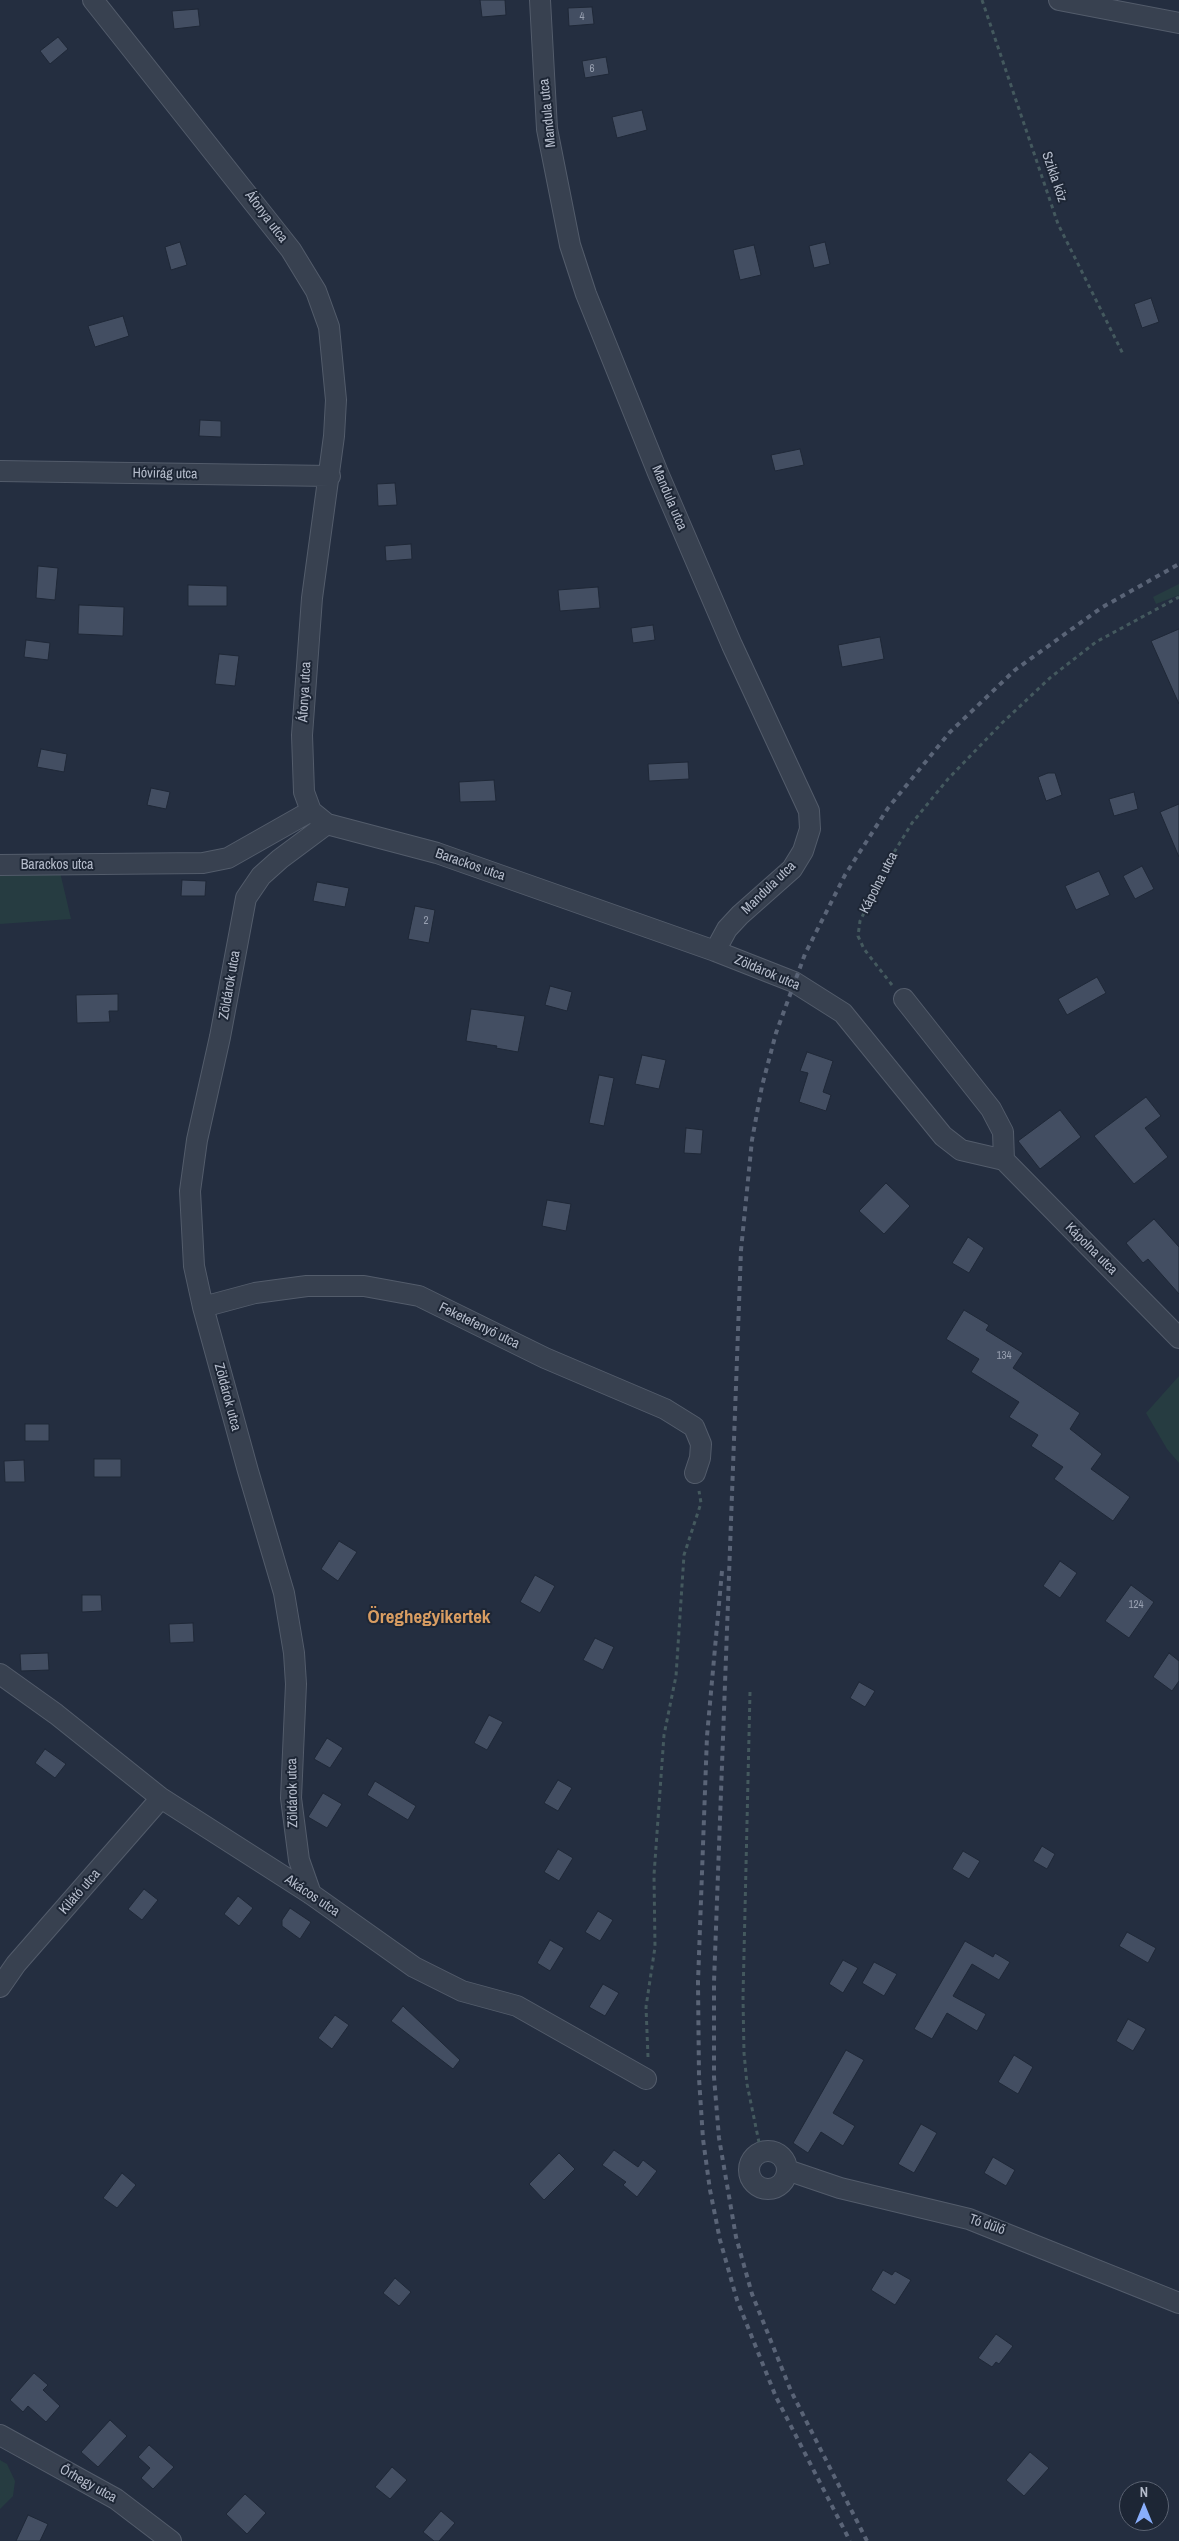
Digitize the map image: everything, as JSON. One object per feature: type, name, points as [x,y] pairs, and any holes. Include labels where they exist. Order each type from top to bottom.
[{"type":"street","name":"Áfonya utca","points":[[93,0],[251,197],[291,250],[316,291],[329,328],[336,400],[330,476],[317,551],[306,661],[302,735],[304,792],[311,811]]},
{"type":"street","name":"Mandula utca","points":[[540,0],[547,129],[570,245],[575,261],[658,473],[732,645],[809,811],[810,828],[804,851],[792,869],[740,915],[727,929],[715,951]]},
{"type":"street","points":[[1059,0],[1179,23]]},
{"type":"street","name":"Hóvirág utca","points":[[0,471],[330,476]]},
{"type":"street","name":"Barackos utca","points":[[0,865],[203,863],[228,858],[311,811]]},
{"type":"street","points":[[311,811],[327,824]]},
{"type":"street","name":"Barackos utca","points":[[327,824],[437,853],[715,951]]},
{"type":"street","name":"Zöldárok utca","points":[[311,1894],[299,1860],[291,1798],[296,1684],[294,1653],[284,1593],[203,1307],[194,1266],[190,1191],[193,1160],[220,1037],[246,898],[261,876],[280,858],[327,824]]},
{"type":"street","name":"Zöldárok utca","points":[[715,951],[794,982],[843,1013],[943,1136],[961,1150],[1004,1160]]},
{"type":"street","points":[[904,999],[991,1108],[1003,1132],[1004,1160]]},
{"type":"street","name":"Kápolna utca","points":[[1004,1160],[1179,1338]]},
{"type":"street","name":"Feketefenyő utca","points":[[203,1307],[255,1293],[308,1286],[364,1286],[419,1296],[545,1358],[665,1409],[694,1427],[701,1444],[695,1474]]},
{"type":"street","name":"Akácos utca","points":[[0,1674],[56,1714],[161,1798],[311,1894],[414,1967],[462,1991],[517,2006],[646,2079]]},
{"type":"street","name":"Kilátó utca","points":[[0,1987],[16,1964],[161,1798]]},
{"type":"street","points":[[768,2150],[779,2154],[786,2164],[786,2176],[778,2186],[765,2189],[759,2187],[754,2182],[749,2171],[752,2159],[762,2152],[768,2150]]},
{"type":"street","name":"Tó dűlő","points":[[787,2170],[840,2188],[969,2219],[1179,2303]]},
{"type":"street","name":"Őrhegy utca","points":[[0,2435],[116,2499],[171,2541]]},
{"type":"path","name":"Szikla köz","points":[[982,0],[1058,224],[1123,354]]},
{"type":"path","name":"Kápolna utca","points":[[904,999],[864,949],[858,936],[860,921],[893,854],[912,823],[948,779],[1002,723],[1051,677],[1096,642],[1179,597]]},
{"type":"path","points":[[646,2079],[648,2061],[646,2007],[655,1946],[654,1875],[664,1735],[676,1676],[684,1555],[701,1503],[695,1474]]},
{"type":"path","points":[[750,1692],[743,1997],[744,2053],[747,2084],[762,2152]]},
{"type":"green space","points":[[1179,584],[1179,595],[1156,604],[1153,597]]},
{"type":"green space","points":[[0,871],[60,872],[71,919],[0,924]]},
{"type":"green space","points":[[1179,1376],[1179,1463],[1167,1449],[1146,1413]]},
{"type":"green space","points":[[0,2460],[7,2464],[15,2481],[13,2496],[0,2509]]},
{"type":"building","points":[[480,0],[505,0],[506,15],[482,17]]},
{"type":"building","points":[[592,7],[594,24],[569,26],[568,8]]},
{"type":"building","points":[[198,9],[200,26],[174,29],[172,11]]},
{"type":"building","points":[[58,37],[68,49],[50,64],[40,51]]},
{"type":"building","points":[[606,57],[609,74],[585,78],[582,61]]},
{"type":"building","points":[[642,110],[647,130],[617,138],[612,117]]},
{"type":"building","points":[[180,242],[187,265],[171,270],[165,247]]},
{"type":"building","points":[[825,242],[830,264],[814,268],[809,246]]},
{"type":"building","points":[[754,245],[761,275],[740,280],[733,250]]},
{"type":"building","points":[[1151,298],[1159,322],[1142,328],[1134,304]]},
{"type":"building","points":[[123,316],[129,336],[95,347],[88,326]]},
{"type":"building","points":[[200,420],[221,421],[221,437],[199,436]]},
{"type":"building","points":[[800,449],[804,465],[775,471],[771,455]]},
{"type":"building","points":[[395,483],[397,505],[378,506],[377,484]]},
{"type":"building","points":[[411,544],[412,559],[386,561],[385,546]]},
{"type":"building","points":[[38,566],[58,568],[55,600],[36,598]]},
{"type":"building","points":[[188,585],[227,586],[227,606],[188,606]]},
{"type":"building","points":[[598,587],[600,608],[560,611],[558,590]]},
{"type":"building","points":[[79,605],[124,607],[123,636],[78,634]]},
{"type":"building","points":[[653,625],[655,640],[633,643],[631,628]]},
{"type":"building","points":[[1179,629],[1179,704],[1151,641]]},
{"type":"building","points":[[880,637],[884,659],[842,667],[838,645]]},
{"type":"building","points":[[26,640],[50,643],[48,660],[24,657]]},
{"type":"building","points":[[219,654],[239,656],[235,686],[215,684]]},
{"type":"building","points":[[41,749],[67,754],[64,772],[37,767]]},
{"type":"building","points":[[688,762],[689,779],[649,781],[648,764]]},
{"type":"building","points":[[1048,773],[1055,773],[1062,795],[1046,801],[1038,777]]},
{"type":"building","points":[[494,780],[496,801],[460,802],[459,782]]},
{"type":"building","points":[[151,788],[170,792],[166,809],[147,805]]},
{"type":"building","points":[[1134,792],[1138,809],[1114,816],[1109,799]]},
{"type":"building","points":[[1179,804],[1179,857],[1160,812]]},
{"type":"building","points":[[1142,866],[1154,889],[1135,899],[1123,876]]},
{"type":"building","points":[[1099,871],[1110,895],[1076,910],[1065,886]]},
{"type":"building","points":[[182,880],[206,881],[205,896],[181,896]]},
{"type":"building","points":[[317,882],[349,888],[345,907],[313,901]]},
{"type":"building","points":[[415,906],[435,910],[429,943],[408,939]]},
{"type":"building","points":[[1097,977],[1106,993],[1067,1015],[1058,999]]},
{"type":"building","points":[[550,986],[572,992],[567,1011],[545,1005]]},
{"type":"building","points":[[118,994],[118,1011],[109,1011],[110,1022],[77,1023],[76,995]]},
{"type":"building","points":[[471,1009],[525,1016],[518,1052],[496,1048],[497,1046],[466,1041]]},
{"type":"building","points":[[807,1052],[833,1061],[823,1092],[831,1095],[826,1111],[799,1102],[808,1073],[800,1071]]},
{"type":"building","points":[[642,1055],[666,1060],[659,1089],[635,1084]]},
{"type":"building","points":[[599,1075],[614,1078],[604,1126],[589,1123]]},
{"type":"building","points":[[1146,1097],[1161,1116],[1145,1128],[1168,1157],[1134,1184],[1094,1136]]},
{"type":"building","points":[[1060,1110],[1081,1137],[1040,1169],[1018,1141]]},
{"type":"building","points":[[686,1128],[703,1130],[701,1154],[684,1153]]},
{"type":"building","points":[[886,1183],[910,1206],[884,1234],[859,1211]]},
{"type":"building","points":[[547,1200],[571,1204],[566,1231],[542,1226]]},
{"type":"building","points":[[1154,1219],[1179,1247],[1179,1294],[1148,1259],[1143,1263],[1126,1243]]},
{"type":"building","points":[[968,1237],[984,1248],[969,1273],[952,1263]]},
{"type":"building","points":[[964,1310],[989,1325],[986,1330],[1023,1353],[1013,1368],[1080,1413],[1070,1429],[1102,1454],[1091,1469],[1130,1497],[1113,1521],[1054,1479],[1063,1467],[1031,1446],[1038,1435],[1009,1417],[1019,1402],[971,1372],[979,1359],[946,1339]]},
{"type":"building","points":[[25,1424],[49,1424],[49,1441],[25,1441]]},
{"type":"building","points":[[94,1459],[121,1459],[121,1477],[94,1477]]},
{"type":"building","points":[[24,1460],[25,1482],[5,1482],[4,1461]]},
{"type":"building","points":[[339,1541],[357,1552],[338,1581],[321,1569]]},
{"type":"building","points":[[1060,1561],[1077,1573],[1060,1598],[1043,1586]]},
{"type":"building","points":[[535,1575],[555,1586],[540,1613],[520,1602]]},
{"type":"building","points":[[1131,1585],[1154,1602],[1129,1638],[1105,1621]]},
{"type":"building","points":[[82,1595],[101,1595],[102,1611],[82,1612]]},
{"type":"building","points":[[193,1623],[194,1642],[170,1643],[169,1624]]},
{"type":"building","points":[[595,1638],[614,1647],[603,1670],[583,1660]]},
{"type":"building","points":[[48,1653],[49,1670],[21,1671],[20,1654]]},
{"type":"building","points":[[1169,1653],[1179,1661],[1179,1681],[1172,1691],[1153,1677]]},
{"type":"building","points":[[859,1682],[875,1691],[865,1707],[850,1698]]},
{"type":"building","points":[[489,1715],[503,1722],[487,1750],[474,1743]]},
{"type":"building","points":[[327,1738],[343,1748],[330,1768],[314,1759]]},
{"type":"building","points":[[45,1749],[66,1764],[55,1778],[35,1763]]},
{"type":"building","points":[[558,1780],[572,1788],[558,1811],[544,1803]]},
{"type":"building","points":[[375,1781],[416,1806],[408,1820],[367,1795]]},
{"type":"building","points":[[323,1793],[342,1804],[327,1828],[308,1817]]},
{"type":"building","points":[[1042,1846],[1055,1854],[1047,1869],[1033,1861]]},
{"type":"building","points":[[558,1849],[573,1858],[559,1881],[544,1872]]},
{"type":"building","points":[[963,1851],[980,1861],[969,1879],[952,1869]]},
{"type":"building","points":[[144,1889],[158,1900],[142,1920],[128,1909]]},
{"type":"building","points":[[238,1896],[253,1908],[239,1926],[224,1914]]},
{"type":"building","points":[[290,1908],[311,1922],[300,1939],[282,1926],[282,1920]]},
{"type":"building","points":[[598,1911],[613,1920],[600,1941],[585,1932]]},
{"type":"building","points":[[1127,1932],[1156,1948],[1148,1963],[1119,1946]]},
{"type":"building","points":[[550,1940],[564,1948],[550,1971],[537,1963]]},
{"type":"building","points":[[965,1941],[993,1957],[995,1953],[1010,1962],[999,1980],[972,1964],[953,1996],[986,2014],[977,2031],[947,2013],[932,2039],[914,2029]]},
{"type":"building","points":[[843,1960],[858,1968],[843,1993],[829,1984]]},
{"type":"building","points":[[874,1962],[897,1974],[884,1996],[862,1983]]},
{"type":"building","points":[[603,1984],[619,1993],[605,2016],[589,2007]]},
{"type":"building","points":[[403,2006],[460,2060],[453,2069],[391,2021]]},
{"type":"building","points":[[335,2015],[349,2025],[332,2049],[318,2038]]},
{"type":"building","points":[[1128,2019],[1146,2029],[1133,2051],[1116,2041]]},
{"type":"building","points":[[846,2050],[864,2060],[833,2113],[855,2126],[843,2146],[821,2132],[808,2153],[793,2143]]},
{"type":"building","points":[[1014,2055],[1033,2067],[1018,2094],[998,2082]]},
{"type":"building","points":[[921,2124],[937,2133],[914,2173],[898,2164]]},
{"type":"building","points":[[614,2150],[638,2167],[643,2160],[657,2171],[637,2197],[623,2185],[626,2182],[602,2165]]},
{"type":"building","points":[[559,2153],[575,2169],[544,2200],[529,2184]]},
{"type":"building","points":[[993,2157],[1015,2170],[1006,2186],[984,2173]]},
{"type":"building","points":[[122,2173],[136,2185],[117,2208],[103,2198]]},
{"type":"building","points":[[883,2270],[892,2275],[895,2271],[911,2280],[895,2305],[871,2290]]},
{"type":"building","points":[[395,2278],[411,2292],[399,2306],[383,2293]]},
{"type":"building","points":[[996,2334],[1013,2346],[999,2364],[996,2362],[992,2367],[978,2358]]},
{"type":"building","points":[[34,2373],[48,2385],[43,2390],[60,2406],[46,2422],[28,2406],[23,2412],[10,2400]]},
{"type":"building","points":[[110,2420],[127,2436],[98,2467],[81,2452]]},
{"type":"building","points":[[149,2445],[174,2467],[153,2489],[141,2478],[150,2468],[138,2457]]},
{"type":"building","points":[[1030,2452],[1049,2468],[1024,2496],[1006,2480]]},
{"type":"building","points":[[392,2467],[407,2480],[390,2499],[375,2487]]},
{"type":"building","points":[[245,2494],[266,2513],[247,2534],[226,2514]]},
{"type":"building","points":[[441,2511],[455,2523],[439,2541],[434,2541],[423,2532]]},
{"type":"building","points":[[28,2515],[48,2524],[40,2541],[16,2541]]},
{"type":"railway","points":[[867,2541],[791,2391],[752,2294],[736,2237],[719,2138],[714,2077],[714,1982],[741,1250],[752,1140],[762,1086],[776,1033],[805,954],[845,875],[888,808],[950,732],[1015,670],[1101,608],[1179,564]]},
{"type":"railway","points":[[722,1571],[707,1736],[698,1982],[699,2078],[703,2139],[710,2190],[720,2240],[737,2300],[776,2397],[850,2541]]},
{"type":"district","name":"Öreghegyikertek","points":[[429,1618]]}]
